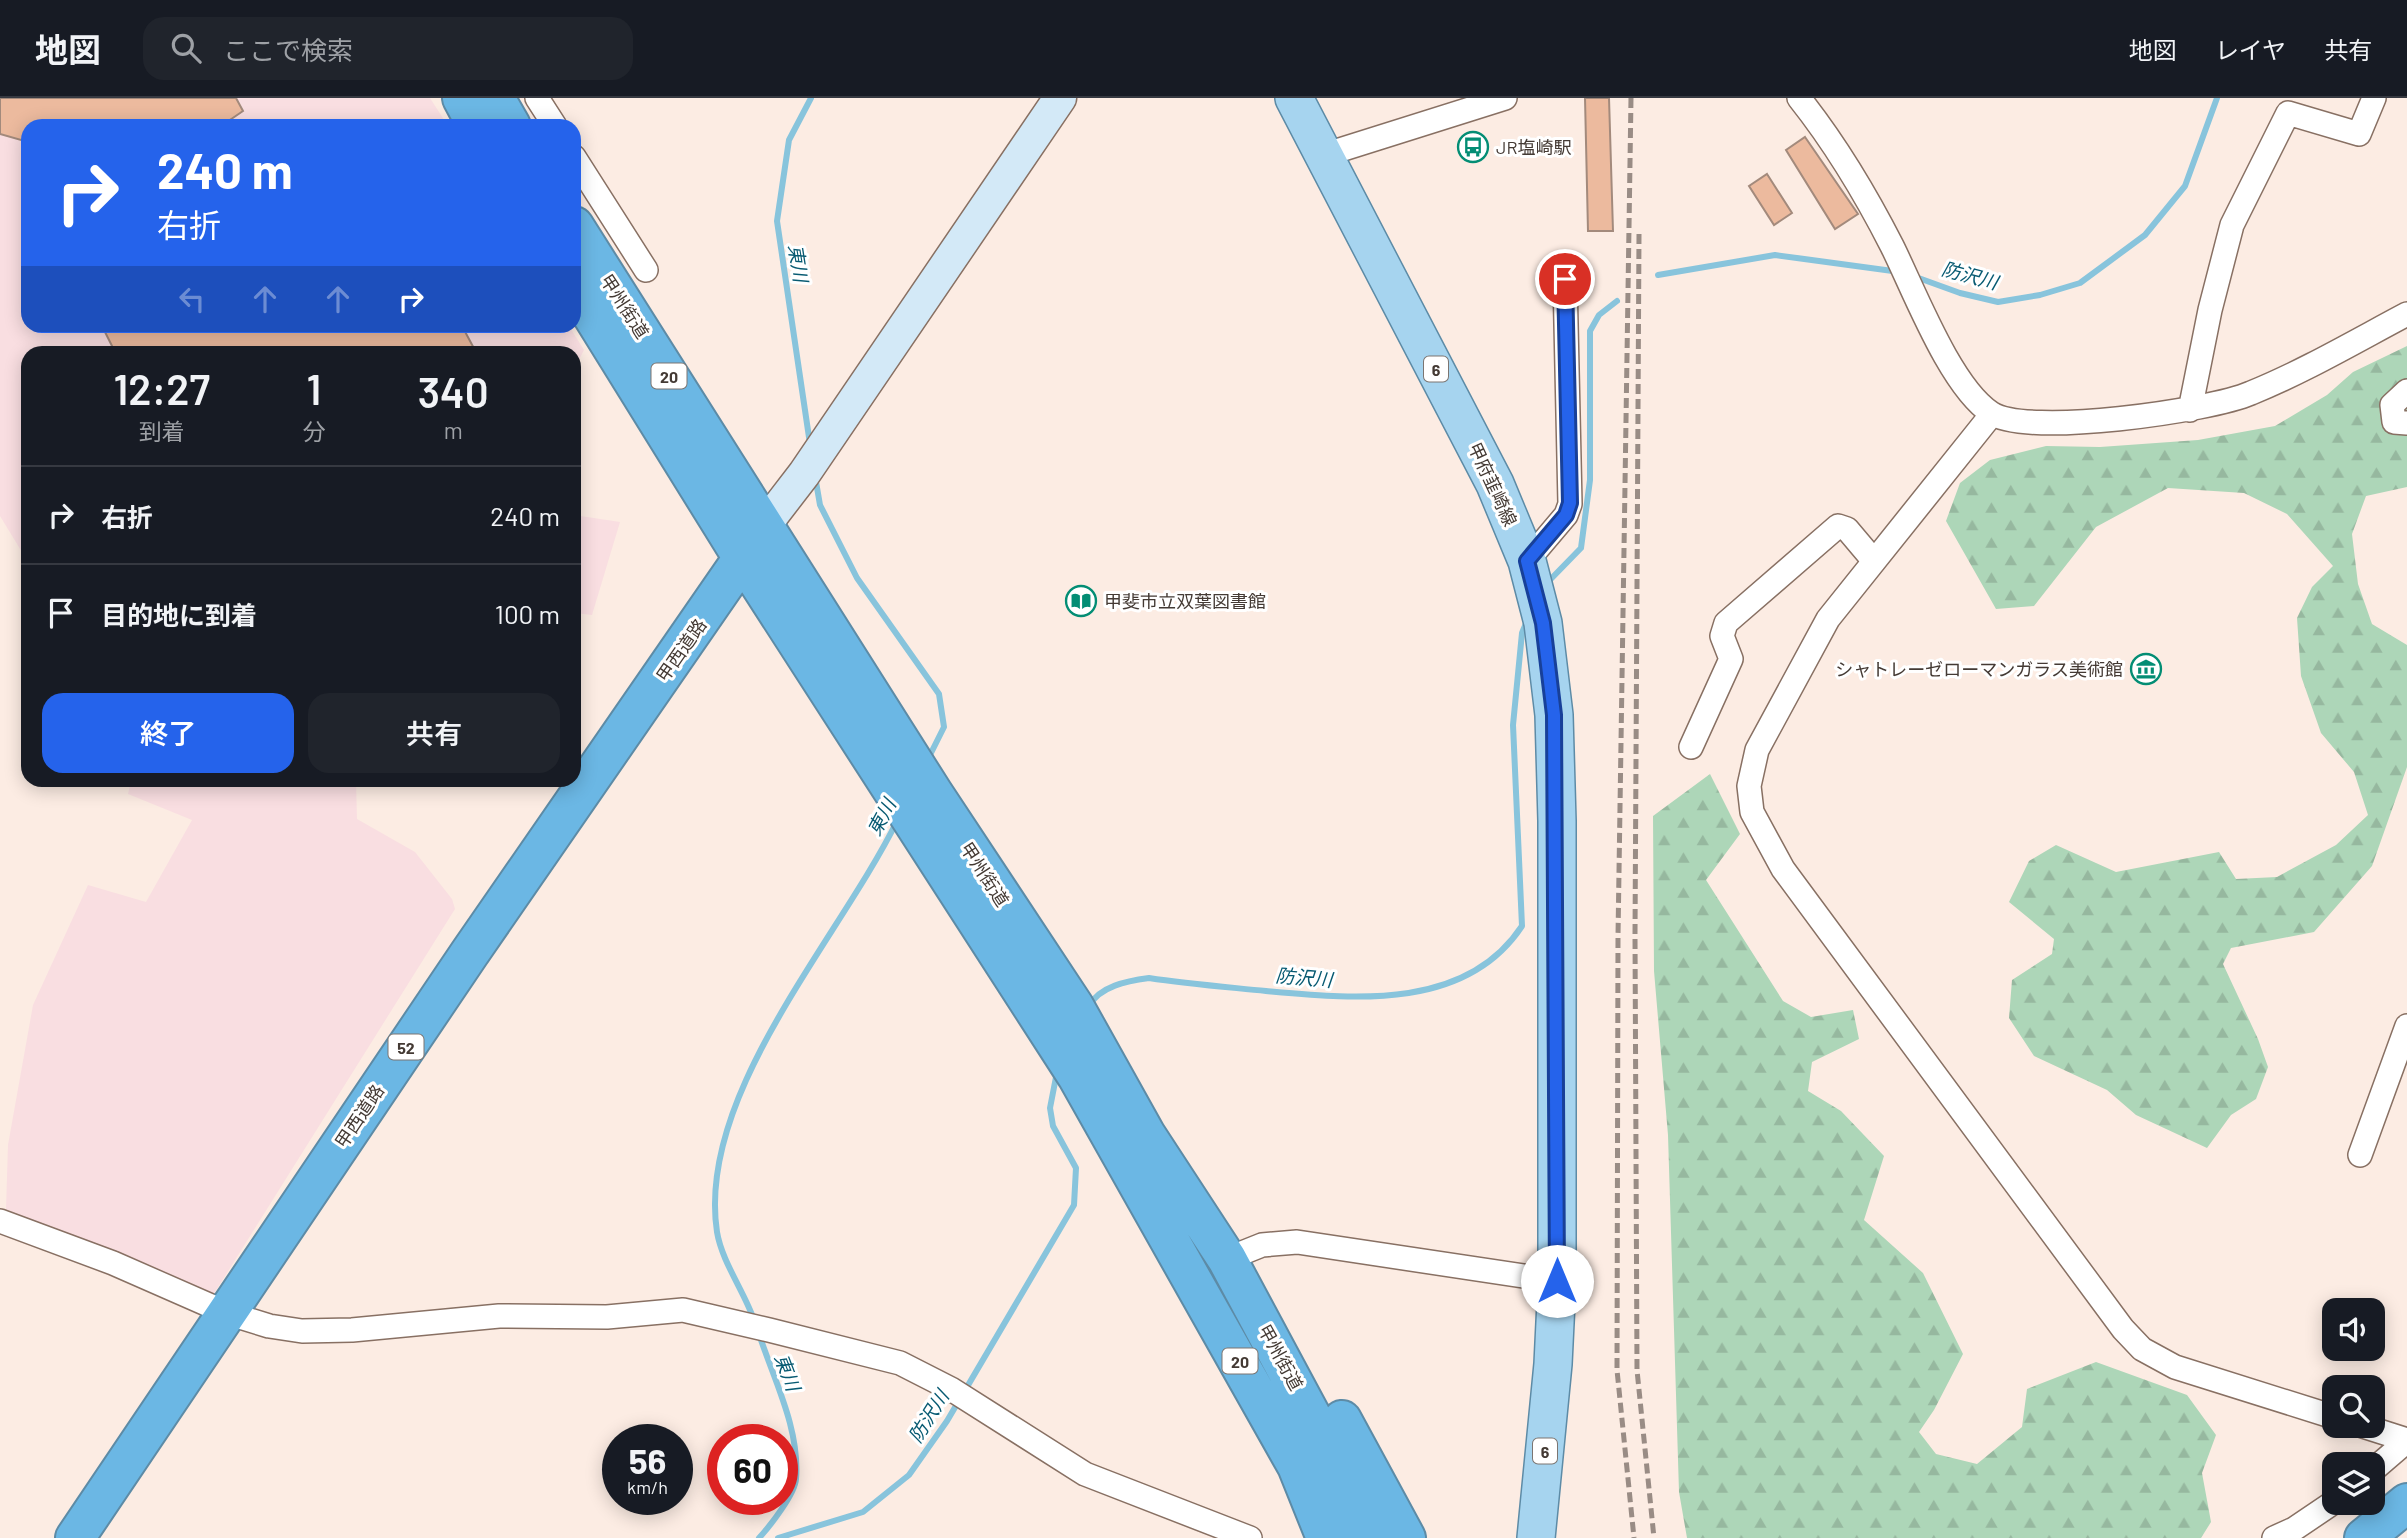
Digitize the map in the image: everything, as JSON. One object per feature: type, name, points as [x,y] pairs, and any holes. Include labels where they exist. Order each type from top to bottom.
[{"type":"highway","points":[[472,107],[497,119]]},
{"type":"highway","name":"甲州街道","points":[[581,237],[764,526],[898,769],[915,828],[1055,1041],[1142,1190],[1297,1466],[1326,1538]]},
{"type":"highway","name":"甲州街道","points":[[581,297],[744,560],[898,769],[933,793],[1074,1006],[1146,1135],[1227,1259],[1338,1466],[1365,1538]]},
{"type":"highway","name":"52","points":[[744,560],[764,526]]},
{"type":"highway","name":"甲西道路","points":[[75,1538],[469,954],[744,560]]},
{"type":"highway","points":[[1142,1190],[1164,1248],[1284,1478],[1308,1538]]},
{"type":"highway","points":[[1227,1259],[1309,1365],[1406,1538]]},
{"type":"highway","points":[[2364,1538],[2407,1503]]},
{"type":"highway","points":[[2394,1538],[2407,1528]]},
{"type":"main road","name":"甲府韮崎線","points":[[1294,98],[1495,484],[1530,570],[1543,623],[1554,715],[1557,821],[1557,1281],[1553,1364],[1536,1538]]},
{"type":"main road","points":[[1553,1364],[1557,1538]]},
{"type":"street","points":[[537,98],[550,119]]},
{"type":"street","points":[[764,526],[804,474],[1060,98]]},
{"type":"street","points":[[1324,155],[1506,98]]},
{"type":"street","points":[[1799,98],[1843,164],[1899,260],[1915,300],[1949,362],[1992,414],[2032,424],[2190,410],[2250,394],[2407,314]]},
{"type":"street","points":[[2190,410],[2210,310],[2232,225],[2288,113],[2359,134],[2374,98]]},
{"type":"street","points":[[581,168],[646,270]]},
{"type":"street","points":[[1530,570],[1566,515],[1570,503],[1565,279]]},
{"type":"street","points":[[2407,391],[2392,405],[2394,422],[2407,423]]},
{"type":"street","points":[[1992,414],[1828,619],[1757,751],[1749,786],[1752,812],[1783,869],[2123,1329],[2143,1349],[2175,1367],[2322,1413]]},
{"type":"street","points":[[1691,747],[1731,659],[1722,636],[1726,623],[1838,526],[1847,529],[1874,561]]},
{"type":"street","points":[[2360,1155],[2407,1026]]},
{"type":"street","points":[[0,1221],[113,1263],[227,1313],[269,1326],[302,1331],[352,1330],[499,1316],[607,1317],[683,1310],[900,1363],[951,1389],[1085,1474],[1250,1538]]},
{"type":"street","points":[[1227,1259],[1278,1242],[1297,1242],[1557,1281]]},
{"type":"street","points":[[2385,1434],[2407,1441]]},
{"type":"street","points":[[2385,1460],[2407,1441]]},
{"type":"street","points":[[2274,1538],[2322,1513]]},
{"type":"shaded area","points":[[0,98],[430,98],[444,119],[21,119],[21,333],[573,333],[584,350],[581,356],[581,346],[21,346],[21,550],[0,516]]},
{"type":"shaded area","points":[[581,516],[620,522],[592,615],[581,614]]},
{"type":"shaded area","points":[[130,787],[356,787],[357,819],[415,852],[452,899],[455,909],[210,1300],[6,1209],[8,1145],[33,1005],[88,885],[146,902],[192,820],[128,794]]},
{"type":"green space","points":[[2407,346],[2407,487],[2366,496],[2352,534],[2358,584],[2372,624],[2407,645],[2407,767],[2372,866],[2314,932],[2231,948],[2223,964],[2268,1067],[2256,1099],[2231,1115],[2207,1148],[2136,1115],[2107,1090],[2034,1056],[2009,1018],[2012,980],[2052,954],[2054,939],[2009,902],[2029,861],[2056,845],[2116,872],[2219,852],[2236,879],[2277,877],[2336,845],[2368,815],[2354,772],[2321,733],[2301,676],[2297,618],[2312,587],[2333,566],[2287,514],[2244,493],[2168,488],[2096,527],[2034,606],[1996,609],[1946,521],[1960,483],[1990,460],[2046,446],[2100,447],[2198,440],[2275,426],[2327,395],[2353,372]]},
{"type":"green space","points":[[1710,774],[1740,834],[1706,880],[1783,1001],[1811,1017],[1853,1010],[1859,1039],[1812,1062],[1808,1091],[1841,1111],[1884,1156],[1864,1220],[1923,1273],[1963,1354],[1934,1410],[1919,1432],[1936,1454],[1977,1464],[2022,1427],[2027,1389],[2096,1362],[2187,1395],[2216,1435],[2202,1473],[2211,1522],[2201,1538],[1687,1538],[1679,1492],[1668,1135],[1654,971],[1653,816]]},
{"type":"building","points":[[0,98],[236,98],[243,111],[231,119],[21,119],[21,140],[0,134]]},
{"type":"building","points":[[1585,98],[1609,98],[1613,231],[1588,231]]},
{"type":"building","points":[[1805,137],[1858,214],[1835,229],[1786,150]]},
{"type":"building","points":[[1767,174],[1792,213],[1774,225],[1749,186]]},
{"type":"building","points":[[106,333],[466,333],[473,346],[112,346]]},
{"type":"waterway","name":"東川","points":[[810,444],[777,221],[789,140],[811,98]]},
{"type":"waterway","name":"防沢川","points":[[1913,276],[1960,293],[1998,302],[2040,295],[2080,283],[2145,235],[2185,186],[2217,98]]},
{"type":"waterway","name":"防沢川","points":[[1658,275],[1775,255],[1900,272]]},
{"type":"waterway","name":"防沢川","points":[[1546,584],[1581,548],[1590,480],[1590,331],[1599,315],[1617,301]]},
{"type":"waterway","name":"東川","points":[[815,476],[820,505],[857,578],[939,694],[944,727],[927,761]]},
{"type":"waterway","name":"防沢川","points":[[1089,1006],[1107,989],[1149,978],[1335,996],[1406,993],[1440,986],[1471,973],[1499,954],[1522,926],[1513,725],[1522,633],[1527,621]]},
{"type":"waterway","name":"東川","points":[[754,1320],[723,1254],[717,1232],[716,1180],[728,1127],[749,1073],[777,1019],[872,867],[897,821]]},
{"type":"waterway","name":"防沢川","points":[[778,1538],[863,1512],[909,1475],[947,1421],[1074,1205],[1076,1168],[1053,1126],[1050,1108],[1057,1072]]},
{"type":"waterway","name":"東川","points":[[759,1334],[790,1423],[796,1460],[795,1485],[787,1501],[759,1538]]},
{"type":"railway","points":[[1631,98],[1618,936],[1617,1370],[1634,1538]]},
{"type":"railway","points":[[1639,234],[1635,935],[1637,1370],[1654,1538]]},
{"type":"place","name":"JR塩崎駅","points":[[1473,147]]},
{"type":"place","name":"甲斐市立双葉図書館","points":[[1081,601]]},
{"type":"place","name":"シャトレーゼローマンガラス美術館","points":[[2146,669]]},
{"type":"route","points":[[1557,1281],[1557,821],[1554,715],[1543,623],[1527,561],[1566,515],[1570,503],[1565,279]]}]
